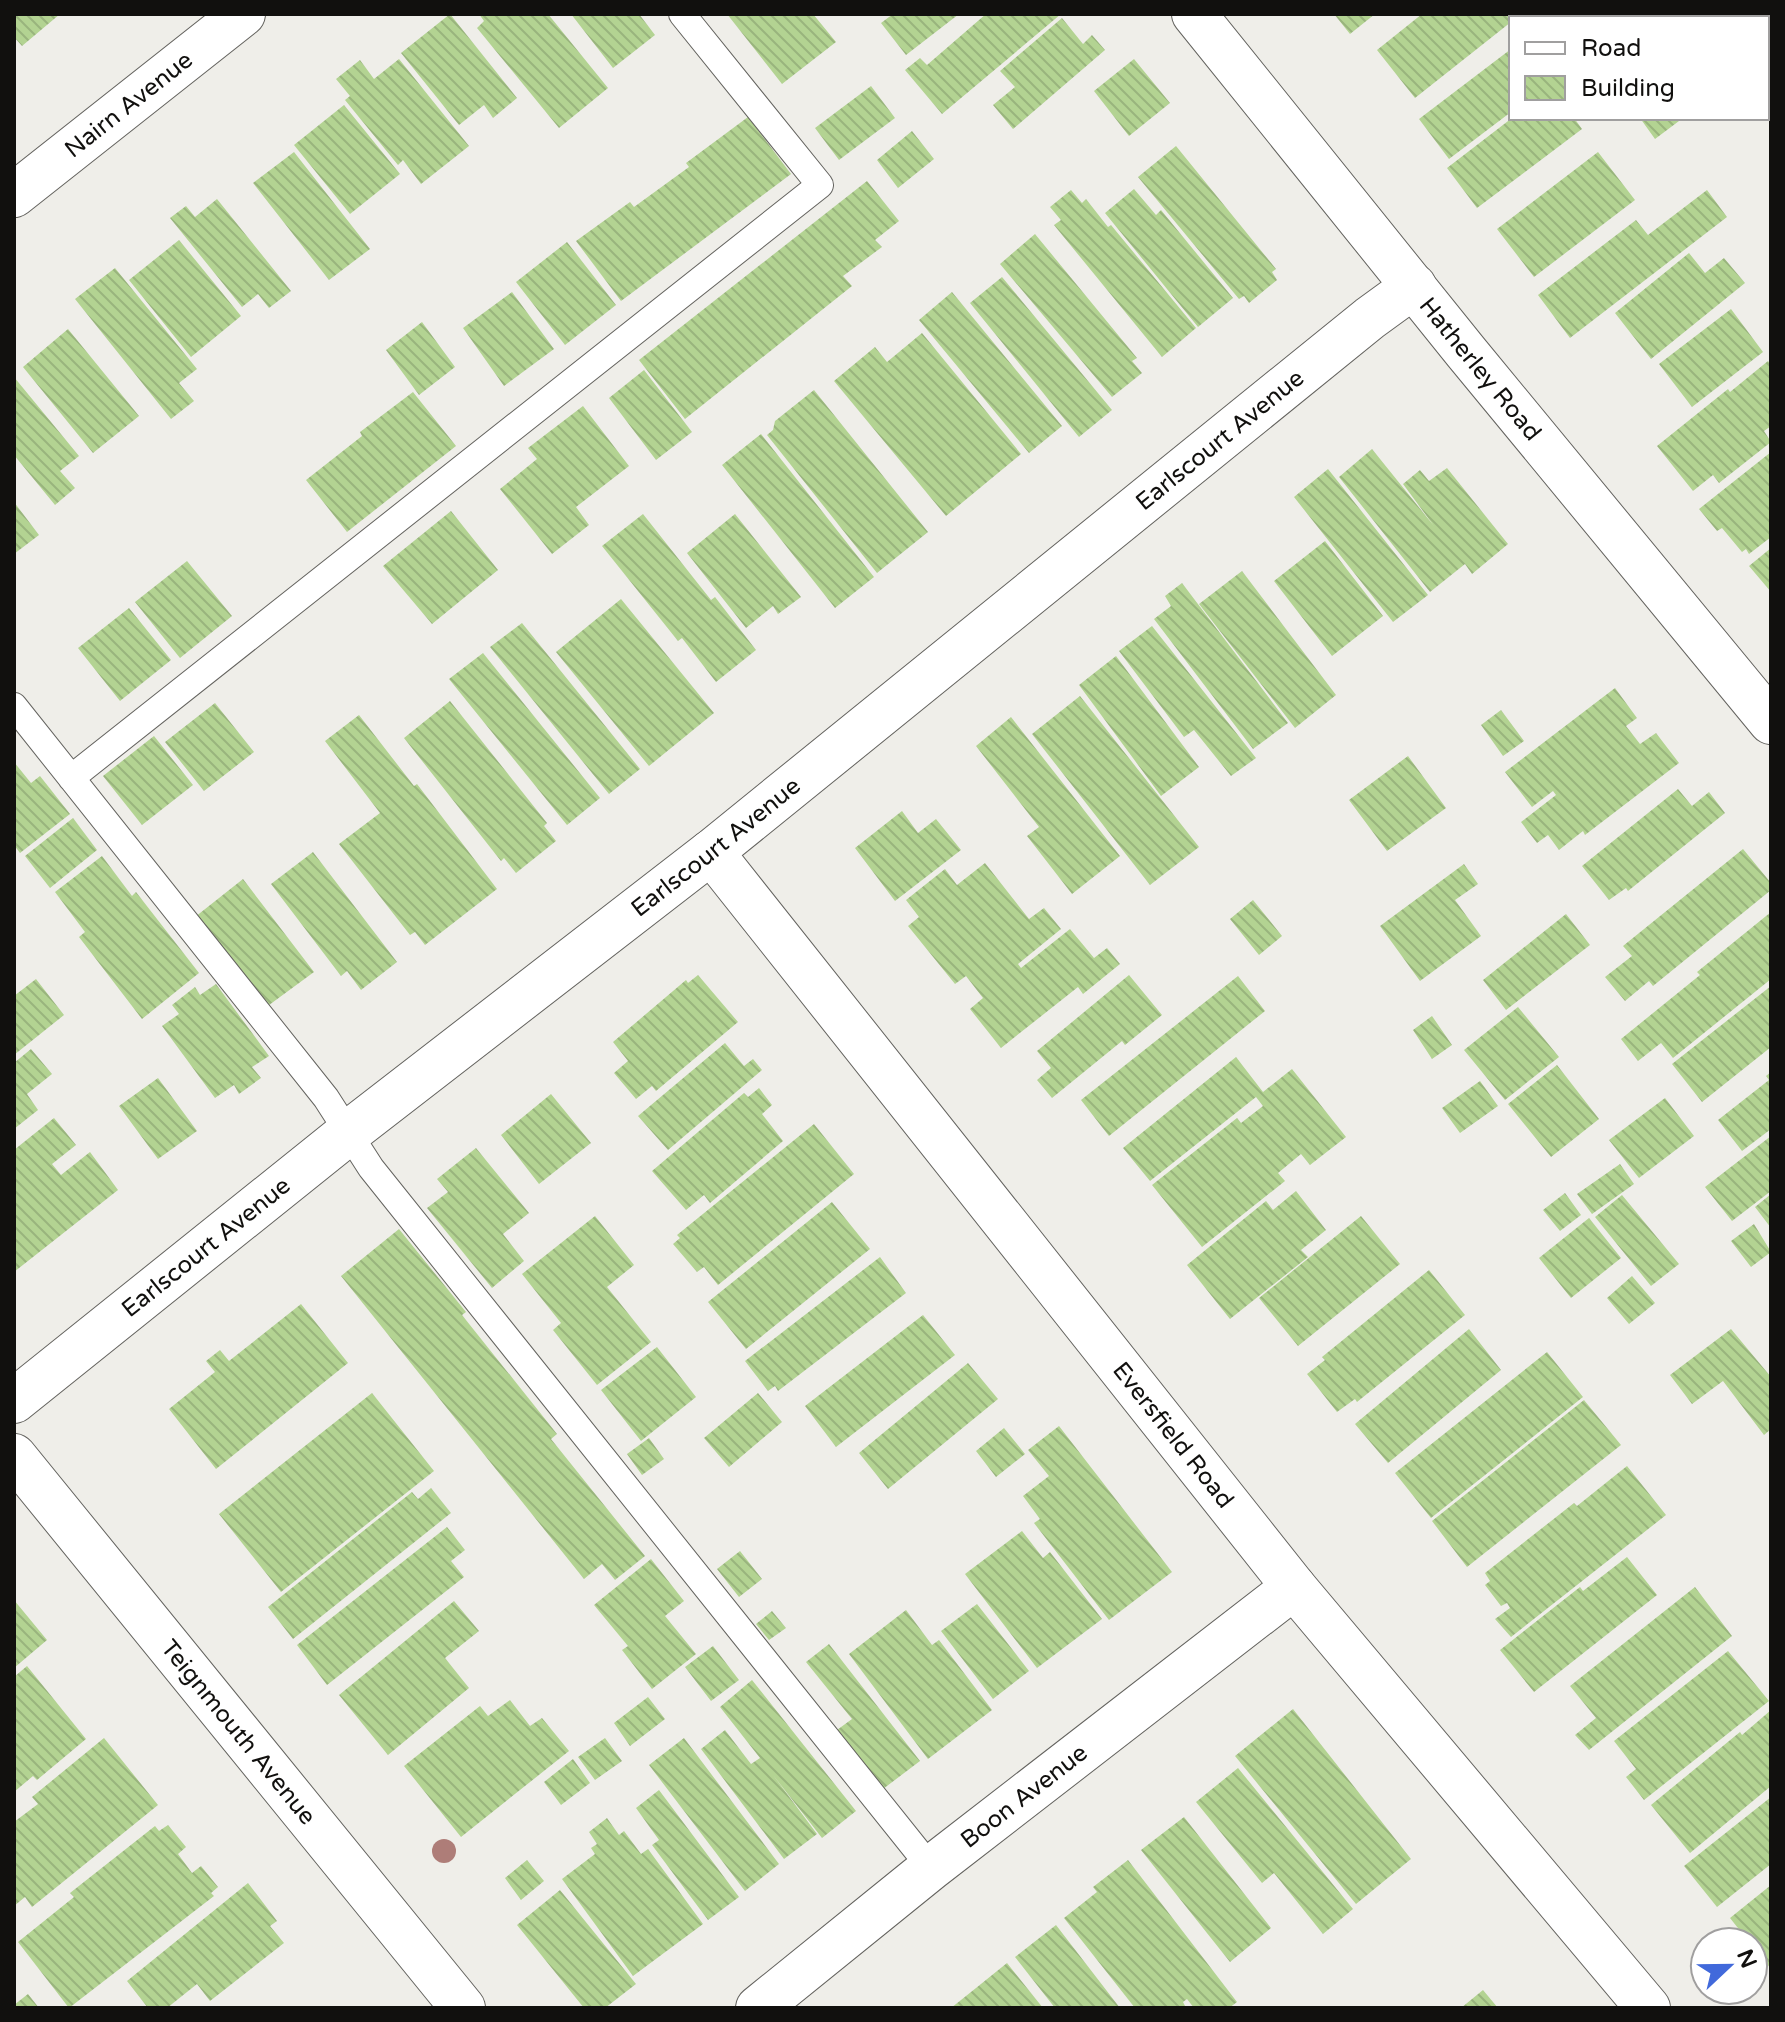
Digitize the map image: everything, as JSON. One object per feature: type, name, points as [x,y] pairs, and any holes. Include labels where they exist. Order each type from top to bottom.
[{"type":"street","name":"Nairn Avenue","points":[[14,195],[243,14]]},
{"type":"street","name":"Hatherley Road","points":[[1194,14],[1771,722]]},
{"type":"street","name":"Earlscourt Avenue","points":[[14,1401],[348,1133],[711,852],[1370,318],[1414,286]]},
{"type":"street","name":"Eversfield Road","points":[[711,852],[1294,1587],[1648,2008]]},
{"type":"street","name":"Teignmouth Avenue","points":[[14,1456],[463,2008]]},
{"type":"street","name":"Boon Avenue","points":[[758,2008],[931,1868],[1294,1587]]},
{"type":"lane","points":[[71,778],[820,185],[682,14]]},
{"type":"lane","points":[[14,706],[326,1098],[371,1168],[931,1868]]},
{"type":"building","points":[[14,14],[60,14],[22,46],[14,37]]},
{"type":"building","points":[[450,14],[517,98],[493,118],[484,105],[459,125],[401,53]]},
{"type":"building","points":[[479,14],[548,14],[608,88],[559,128],[477,28],[484,21]]},
{"type":"building","points":[[571,14],[639,14],[655,35],[613,68]]},
{"type":"building","points":[[727,14],[813,14],[836,42],[782,84]]},
{"type":"building","points":[[893,14],[959,14],[906,55],[881,23]]},
{"type":"building","points":[[986,14],[1061,14],[942,114],[905,70],[920,58],[927,65]]},
{"type":"building","points":[[1334,14],[1375,14],[1350,34]]},
{"type":"building","points":[[1422,14],[1521,14],[1509,16],[1509,24],[1415,98],[1377,50]]},
{"type":"building","points":[[1062,18],[1083,44],[1092,35],[1105,50],[1013,129],[993,105],[1015,87],[1000,71]]},
{"type":"building","points":[[1509,51],[1509,114],[1449,159],[1419,119]]},
{"type":"building","points":[[399,59],[469,146],[421,184],[403,160],[398,165],[345,100],[350,96],[336,79],[360,60],[374,79]]},
{"type":"building","points":[[1134,59],[1170,103],[1129,136],[1094,91]]},
{"type":"building","points":[[871,86],[895,118],[839,160],[815,128]]},
{"type":"building","points":[[344,105],[400,174],[350,214],[294,145]]},
{"type":"building","points":[[748,117],[791,174],[621,301],[576,241],[630,202],[634,207],[689,167],[686,163]]},
{"type":"building","points":[[1509,120],[1575,120],[1582,129],[1477,208],[1447,168]]},
{"type":"building","points":[[1641,120],[1680,120],[1655,139]]},
{"type":"building","points":[[912,131],[934,159],[898,188],[877,160]]},
{"type":"building","points":[[1176,146],[1276,269],[1272,272],[1277,280],[1249,303],[1244,296],[1239,299],[1138,177]]},
{"type":"building","points":[[294,152],[370,249],[329,280],[253,183]]},
{"type":"building","points":[[1598,152],[1635,200],[1534,277],[1497,229]]},
{"type":"building","points":[[867,181],[899,221],[875,240],[882,247],[843,276],[852,286],[685,419],[639,360]]},
{"type":"building","points":[[1134,189],[1156,215],[1161,210],[1233,298],[1198,327],[1105,213]]},
{"type":"building","points":[[1071,190],[1082,203],[1086,199],[1108,227],[1111,225],[1196,328],[1162,357],[1054,225],[1061,220],[1050,207]]},
{"type":"building","points":[[1707,190],[1727,217],[1570,338],[1538,295],[1636,220],[1648,235]]},
{"type":"building","points":[[217,199],[291,291],[269,308],[258,294],[242,307],[170,218],[186,206],[195,217]]},
{"type":"building","points":[[1035,234],[1137,358],[1132,361],[1142,373],[1112,397],[1000,264]]},
{"type":"building","points":[[179,240],[241,316],[191,357],[129,280]]},
{"type":"building","points":[[567,242],[616,305],[565,345],[516,282]]},
{"type":"building","points":[[1689,253],[1705,273],[1724,258],[1745,283],[1651,359],[1615,313]]},
{"type":"building","points":[[115,268],[197,369],[179,383],[194,401],[171,419],[75,299]]},
{"type":"building","points":[[1002,277],[1112,410],[1079,437],[970,303]]},
{"type":"building","points":[[512,292],[554,349],[504,386],[463,328]]},
{"type":"building","points":[[952,292],[1062,426],[1029,453],[919,320]]},
{"type":"building","points":[[1731,309],[1763,352],[1692,407],[1659,364]]},
{"type":"building","points":[[422,322],[455,367],[419,395],[386,350]]},
{"type":"building","points":[[68,329],[139,416],[93,453],[23,367]]},
{"type":"building","points":[[922,333],[1021,454],[946,516],[834,381],[875,347],[887,362]]},
{"type":"building","points":[[1768,361],[1771,365],[1771,426],[1764,431],[1771,442],[1719,483],[1713,475],[1693,491],[1657,446]]},
{"type":"building","points":[[644,370],[692,432],[656,460],[609,398]]},
{"type":"building","points":[[14,377],[79,456],[60,471],[75,488],[55,505],[14,455]]},
{"type":"building","points":[[814,390],[928,532],[877,573],[767,435],[773,430],[775,421]]},
{"type":"building","points":[[413,392],[456,446],[347,532],[306,480],[362,436],[360,432]]},
{"type":"building","points":[[583,406],[629,466],[576,507],[589,525],[552,554],[500,489],[537,459],[528,448]]},
{"type":"building","points":[[761,434],[874,577],[835,608],[722,465]]},
{"type":"building","points":[[1372,449],[1434,526],[1403,484],[1420,470],[1429,481],[1447,468],[1508,544],[1472,574],[1465,564],[1430,592],[1339,477]]},
{"type":"building","points":[[1771,452],[1771,537],[1749,554],[1746,549],[1742,552],[1722,528],[1717,531],[1699,509]]},
{"type":"building","points":[[1328,469],[1428,595],[1393,622],[1294,497]]},
{"type":"building","points":[[14,502],[39,535],[14,554]]},
{"type":"building","points":[[451,511],[498,570],[432,624],[383,566]]},
{"type":"building","points":[[643,514],[711,600],[715,597],[756,650],[716,682],[682,638],[678,641],[602,546]]},
{"type":"building","points":[[735,514],[801,597],[778,614],[773,606],[746,628],[687,553]]},
{"type":"building","points":[[1325,541],[1383,616],[1332,656],[1274,581]]},
{"type":"building","points":[[1771,548],[1771,592],[1749,566]]},
{"type":"building","points":[[187,561],[232,616],[180,658],[135,602]]},
{"type":"building","points":[[1242,571],[1336,695],[1295,728],[1199,604]]},
{"type":"building","points":[[1182,583],[1288,723],[1253,749],[1154,619],[1171,606],[1165,596]]},
{"type":"building","points":[[621,599],[714,713],[649,766],[556,652]]},
{"type":"building","points":[[129,608],[171,660],[120,701],[78,648]]},
{"type":"building","points":[[522,623],[640,769],[609,794],[490,647]]},
{"type":"building","points":[[1152,626],[1256,758],[1231,776],[1194,730],[1184,737],[1119,651]]},
{"type":"building","points":[[483,653],[600,798],[567,825],[449,679]]},
{"type":"building","points":[[1116,656],[1199,767],[1161,796],[1079,685]]},
{"type":"building","points":[[1615,688],[1637,718],[1626,726],[1640,744],[1656,733],[1679,763],[1585,835],[1583,831],[1559,850],[1548,835],[1537,843],[1521,822],[1556,795],[1553,791],[1532,807],[1505,772]]},
{"type":"building","points":[[1080,696],[1199,847],[1150,885],[1032,734]]},
{"type":"building","points":[[450,701],[547,823],[544,826],[556,841],[516,873],[504,858],[501,861],[404,738]]},
{"type":"building","points":[[215,703],[254,752],[204,791],[165,742]]},
{"type":"building","points":[[1501,710],[1524,741],[1503,756],[1481,725]]},
{"type":"building","points":[[359,715],[414,786],[417,784],[497,889],[425,945],[415,932],[410,935],[339,844],[380,813],[325,741]]},
{"type":"building","points":[[1011,717],[1120,856],[1072,894],[1027,836],[1039,827],[976,746]]},
{"type":"building","points":[[154,736],[193,785],[142,825],[103,776]]},
{"type":"building","points":[[1408,756],[1446,808],[1387,851],[1349,800]]},
{"type":"building","points":[[14,762],[31,783],[40,776],[70,814],[20,853],[14,845]]},
{"type":"building","points":[[1678,789],[1692,806],[1709,792],[1725,813],[1628,891],[1626,888],[1609,900],[1582,866]]},
{"type":"building","points":[[902,811],[918,833],[936,819],[961,850],[895,901],[855,848]]},
{"type":"building","points":[[73,818],[97,850],[50,888],[25,856]]},
{"type":"building","points":[[1743,849],[1771,883],[1771,890],[1653,986],[1649,981],[1625,1001],[1605,977],[1632,956],[1623,946]]},
{"type":"building","points":[[313,852],[397,962],[361,990],[347,971],[341,976],[271,884]]},
{"type":"building","points":[[102,856],[132,896],[136,892],[199,973],[142,1019],[79,937],[85,932],[55,892]]},
{"type":"building","points":[[985,863],[1029,919],[1044,908],[1061,929],[1018,964],[1021,968],[1070,929],[1094,958],[1107,948],[1120,964],[1083,994],[1078,987],[1001,1048],[970,1009],[983,998],[966,976],[955,984],[908,926],[919,917],[906,900],[945,869],[957,885]]},
{"type":"building","points":[[1464,864],[1478,884],[1455,900],[1481,936],[1420,981],[1380,926]]},
{"type":"building","points":[[243,879],[314,972],[265,1008],[195,917]]},
{"type":"building","points":[[1253,900],[1282,936],[1259,955],[1230,919]]},
{"type":"building","points":[[1771,912],[1771,979],[1673,1058],[1661,1043],[1638,1061],[1621,1039]]},
{"type":"building","points":[[1566,914],[1590,945],[1506,1010],[1483,980]]},
{"type":"building","points":[[698,975],[738,1022],[656,1091],[652,1086],[636,1099],[614,1073],[628,1061],[613,1042],[686,980],[688,983]]},
{"type":"building","points":[[1129,975],[1162,1015],[1125,1045],[1122,1041],[1052,1098],[1037,1080],[1051,1068],[1037,1051]]},
{"type":"building","points":[[1238,976],[1265,1011],[1109,1136],[1081,1100]]},
{"type":"building","points":[[36,979],[64,1015],[14,1055],[14,996]]},
{"type":"building","points":[[216,984],[269,1056],[252,1067],[261,1078],[239,1094],[234,1085],[215,1098],[162,1026],[179,1014],[172,1005],[195,987],[200,995]]},
{"type":"building","points":[[1771,986],[1771,1047],[1702,1102],[1672,1064]]},
{"type":"building","points":[[1518,1007],[1559,1057],[1505,1100],[1464,1050]]},
{"type":"building","points":[[1432,1016],[1452,1045],[1432,1059],[1413,1030]]},
{"type":"building","points":[[725,1043],[744,1066],[753,1059],[762,1070],[668,1150],[638,1116]]},
{"type":"building","points":[[31,1049],[52,1074],[27,1094],[38,1110],[14,1129],[14,1063]]},
{"type":"building","points":[[1236,1057],[1263,1092],[1292,1069],[1346,1137],[1310,1165],[1301,1154],[1278,1173],[1285,1181],[1202,1247],[1152,1185],[1237,1118],[1241,1123],[1263,1106],[1256,1097],[1150,1181],[1123,1148]]},
{"type":"building","points":[[1557,1065],[1599,1119],[1551,1157],[1508,1104]]},
{"type":"building","points":[[1771,1072],[1771,1129],[1742,1151],[1718,1120],[1769,1080],[1766,1076]]},
{"type":"building","points":[[158,1078],[197,1131],[158,1159],[119,1106]]},
{"type":"building","points":[[1480,1081],[1498,1106],[1460,1133],[1442,1108]]},
{"type":"building","points":[[759,1088],[772,1105],[762,1114],[783,1141],[710,1203],[704,1195],[686,1210],[652,1171],[744,1093],[748,1097]]},
{"type":"building","points":[[551,1094],[591,1143],[539,1184],[501,1135]]},
{"type":"building","points":[[1665,1098],[1694,1136],[1639,1178],[1609,1140]]},
{"type":"building","points":[[54,1118],[76,1145],[52,1164],[61,1175],[90,1152],[118,1190],[14,1272],[14,1150]]},
{"type":"building","points":[[814,1124],[854,1174],[718,1285],[704,1267],[697,1272],[673,1244],[680,1238],[677,1235]]},
{"type":"building","points":[[1771,1136],[1771,1191],[1732,1221],[1705,1187]]},
{"type":"building","points":[[476,1148],[529,1213],[503,1234],[524,1261],[492,1288],[427,1208],[448,1192],[437,1179]]},
{"type":"building","points":[[1620,1164],[1634,1184],[1592,1214],[1577,1194]]},
{"type":"building","points":[[1296,1191],[1326,1230],[1301,1250],[1308,1257],[1230,1319],[1187,1265],[1266,1201],[1273,1210]]},
{"type":"building","points":[[1565,1193],[1581,1215],[1560,1231],[1543,1210]]},
{"type":"building","points":[[1771,1194],[1771,1228],[1755,1207]]},
{"type":"building","points":[[1622,1195],[1679,1264],[1651,1286],[1595,1217]]},
{"type":"building","points":[[832,1202],[870,1249],[746,1349],[708,1302]]},
{"type":"building","points":[[595,1216],[634,1265],[607,1287],[651,1342],[597,1385],[553,1330],[561,1323],[522,1274]]},
{"type":"building","points":[[1361,1216],[1400,1264],[1298,1346],[1259,1298]]},
{"type":"building","points":[[1589,1218],[1621,1258],[1571,1298],[1539,1258]]},
{"type":"building","points":[[1754,1224],[1771,1252],[1751,1267],[1731,1241]]},
{"type":"building","points":[[399,1229],[466,1312],[462,1315],[557,1434],[551,1439],[645,1556],[615,1580],[602,1564],[584,1579],[341,1276]]},
{"type":"building","points":[[880,1257],[906,1293],[778,1391],[775,1386],[768,1391],[745,1361]]},
{"type":"building","points":[[1429,1270],[1465,1315],[1357,1402],[1355,1399],[1337,1412],[1307,1374],[1325,1360],[1322,1357]]},
{"type":"building","points":[[1632,1276],[1655,1303],[1629,1324],[1607,1298]]},
{"type":"building","points":[[301,1304],[348,1363],[216,1469],[169,1409],[215,1372],[206,1361],[220,1350],[229,1361]]},
{"type":"building","points":[[923,1315],[955,1355],[836,1447],[805,1406]]},
{"type":"building","points":[[1469,1329],[1501,1370],[1388,1463],[1355,1424]]},
{"type":"building","points":[[1731,1329],[1771,1377],[1771,1429],[1764,1435],[1723,1381],[1692,1404],[1670,1375]]},
{"type":"building","points":[[657,1347],[696,1397],[641,1441],[601,1390]]},
{"type":"building","points":[[1547,1352],[1583,1397],[1431,1518],[1395,1473]]},
{"type":"building","points":[[968,1363],[998,1399],[888,1489],[859,1453]]},
{"type":"building","points":[[372,1393],[434,1471],[281,1592],[219,1514]]},
{"type":"building","points":[[758,1393],[782,1422],[729,1467],[704,1438]]},
{"type":"building","points":[[1584,1400],[1621,1445],[1467,1567],[1432,1521]]},
{"type":"building","points":[[1059,1426],[1172,1572],[1109,1620],[1034,1523],[1040,1519],[1023,1496],[1049,1476],[1028,1450]]},
{"type":"building","points":[[1004,1428],[1025,1454],[996,1477],[976,1451]]},
{"type":"building","points":[[649,1438],[664,1459],[642,1475],[627,1454]]},
{"type":"building","points":[[1627,1466],[1666,1515],[1511,1637],[1495,1619],[1510,1608],[1507,1603],[1501,1606],[1485,1585],[1490,1581],[1485,1573]]},
{"type":"building","points":[[431,1488],[451,1513],[293,1639],[268,1607],[412,1492],[418,1499]]},
{"type":"building","points":[[447,1527],[465,1550],[451,1561],[464,1577],[327,1685],[297,1645]]},
{"type":"building","points":[[1022,1531],[1043,1558],[1050,1552],[1102,1619],[1037,1668],[965,1574]]},
{"type":"building","points":[[740,1551],[762,1579],[739,1597],[717,1569]]},
{"type":"building","points":[[1627,1557],[1657,1595],[1534,1692],[1500,1650],[1580,1587],[1583,1591]]},
{"type":"building","points":[[651,1559],[684,1601],[665,1616],[696,1654],[652,1689],[622,1650],[628,1646],[594,1605]]},
{"type":"building","points":[[1695,1587],[1732,1636],[1589,1750],[1575,1735],[1596,1718],[1570,1686]]},
{"type":"building","points":[[14,1600],[47,1640],[14,1668]]},
{"type":"building","points":[[454,1601],[479,1631],[445,1658],[469,1688],[388,1755],[339,1695]]},
{"type":"building","points":[[977,1604],[1029,1671],[993,1699],[941,1631]]},
{"type":"building","points":[[906,1610],[932,1645],[939,1640],[992,1710],[928,1759],[849,1654]]},
{"type":"building","points":[[772,1611],[786,1628],[769,1640],[756,1624]]},
{"type":"building","points":[[829,1644],[920,1761],[883,1789],[837,1730],[852,1719],[806,1662]]},
{"type":"building","points":[[713,1646],[739,1680],[711,1701],[685,1667]]},
{"type":"building","points":[[1728,1651],[1769,1701],[1644,1800],[1626,1777],[1636,1769],[1614,1741]]},
{"type":"building","points":[[27,1666],[86,1739],[37,1780],[33,1776],[14,1792],[14,1677]]},
{"type":"building","points":[[752,1680],[856,1811],[822,1838],[773,1775],[817,1834],[784,1859],[701,1749],[725,1730],[751,1764],[760,1758],[720,1707]]},
{"type":"building","points":[[648,1697],[665,1719],[630,1746],[614,1723]]},
{"type":"building","points":[[510,1700],[530,1726],[542,1718],[569,1751],[461,1837],[404,1766],[480,1706],[488,1716]]},
{"type":"building","points":[[1293,1709],[1411,1859],[1356,1904],[1235,1756]]},
{"type":"building","points":[[1771,1710],[1771,1786],[1690,1853],[1651,1805]]},
{"type":"building","points":[[104,1738],[158,1805],[32,1907],[25,1897],[14,1906],[14,1822],[38,1804],[32,1797]]},
{"type":"building","points":[[605,1738],[622,1761],[595,1780],[578,1757]]},
{"type":"building","points":[[684,1738],[779,1864],[745,1891],[649,1765]]},
{"type":"building","points":[[573,1759],[590,1783],[561,1805],[544,1782]]},
{"type":"building","points":[[1238,1768],[1353,1909],[1323,1934],[1274,1873],[1262,1883],[1196,1802]]},
{"type":"building","points":[[659,1790],[739,1897],[708,1920],[652,1845],[659,1840],[636,1808]]},
{"type":"building","points":[[1771,1797],[1771,1864],[1717,1907],[1684,1866]]},
{"type":"building","points":[[1184,1817],[1271,1928],[1230,1962],[1141,1850]]},
{"type":"building","points":[[607,1818],[619,1835],[624,1831],[641,1854],[648,1849],[703,1924],[633,1976],[562,1879],[595,1854],[591,1848],[597,1844],[589,1832]]},
{"type":"building","points":[[168,1825],[186,1847],[178,1854],[192,1873],[201,1866],[218,1887],[211,1893],[214,1896],[69,2008],[18,1942],[74,1897],[70,1893],[155,1826],[159,1831]]},
{"type":"building","points":[[527,1860],[544,1881],[521,1900],[505,1878]]},
{"type":"building","points":[[1128,1860],[1237,2002],[1229,2008],[1194,2008],[1187,1999],[1183,2002],[1183,2008],[1135,2008],[1064,1918],[1097,1892],[1093,1887]]},
{"type":"building","points":[[248,1883],[277,1921],[270,1926],[284,1943],[210,2001],[197,1984],[167,2008],[148,2008],[127,1981]]},
{"type":"building","points":[[1771,1885],[1771,1969],[1769,1926],[1736,1926],[1730,1918]]},
{"type":"building","points":[[560,1890],[636,1984],[605,2008],[584,2008],[517,1925]]},
{"type":"building","points":[[1056,1925],[1120,2008],[1055,2008],[1015,1957]]},
{"type":"building","points":[[1007,1963],[1043,2008],[951,2008],[976,1988]]},
{"type":"building","points":[[1483,1990],[1498,2008],[1461,2008]]},
{"type":"building","points":[[28,1994],[39,2008],[14,2008],[14,2005]]}]
